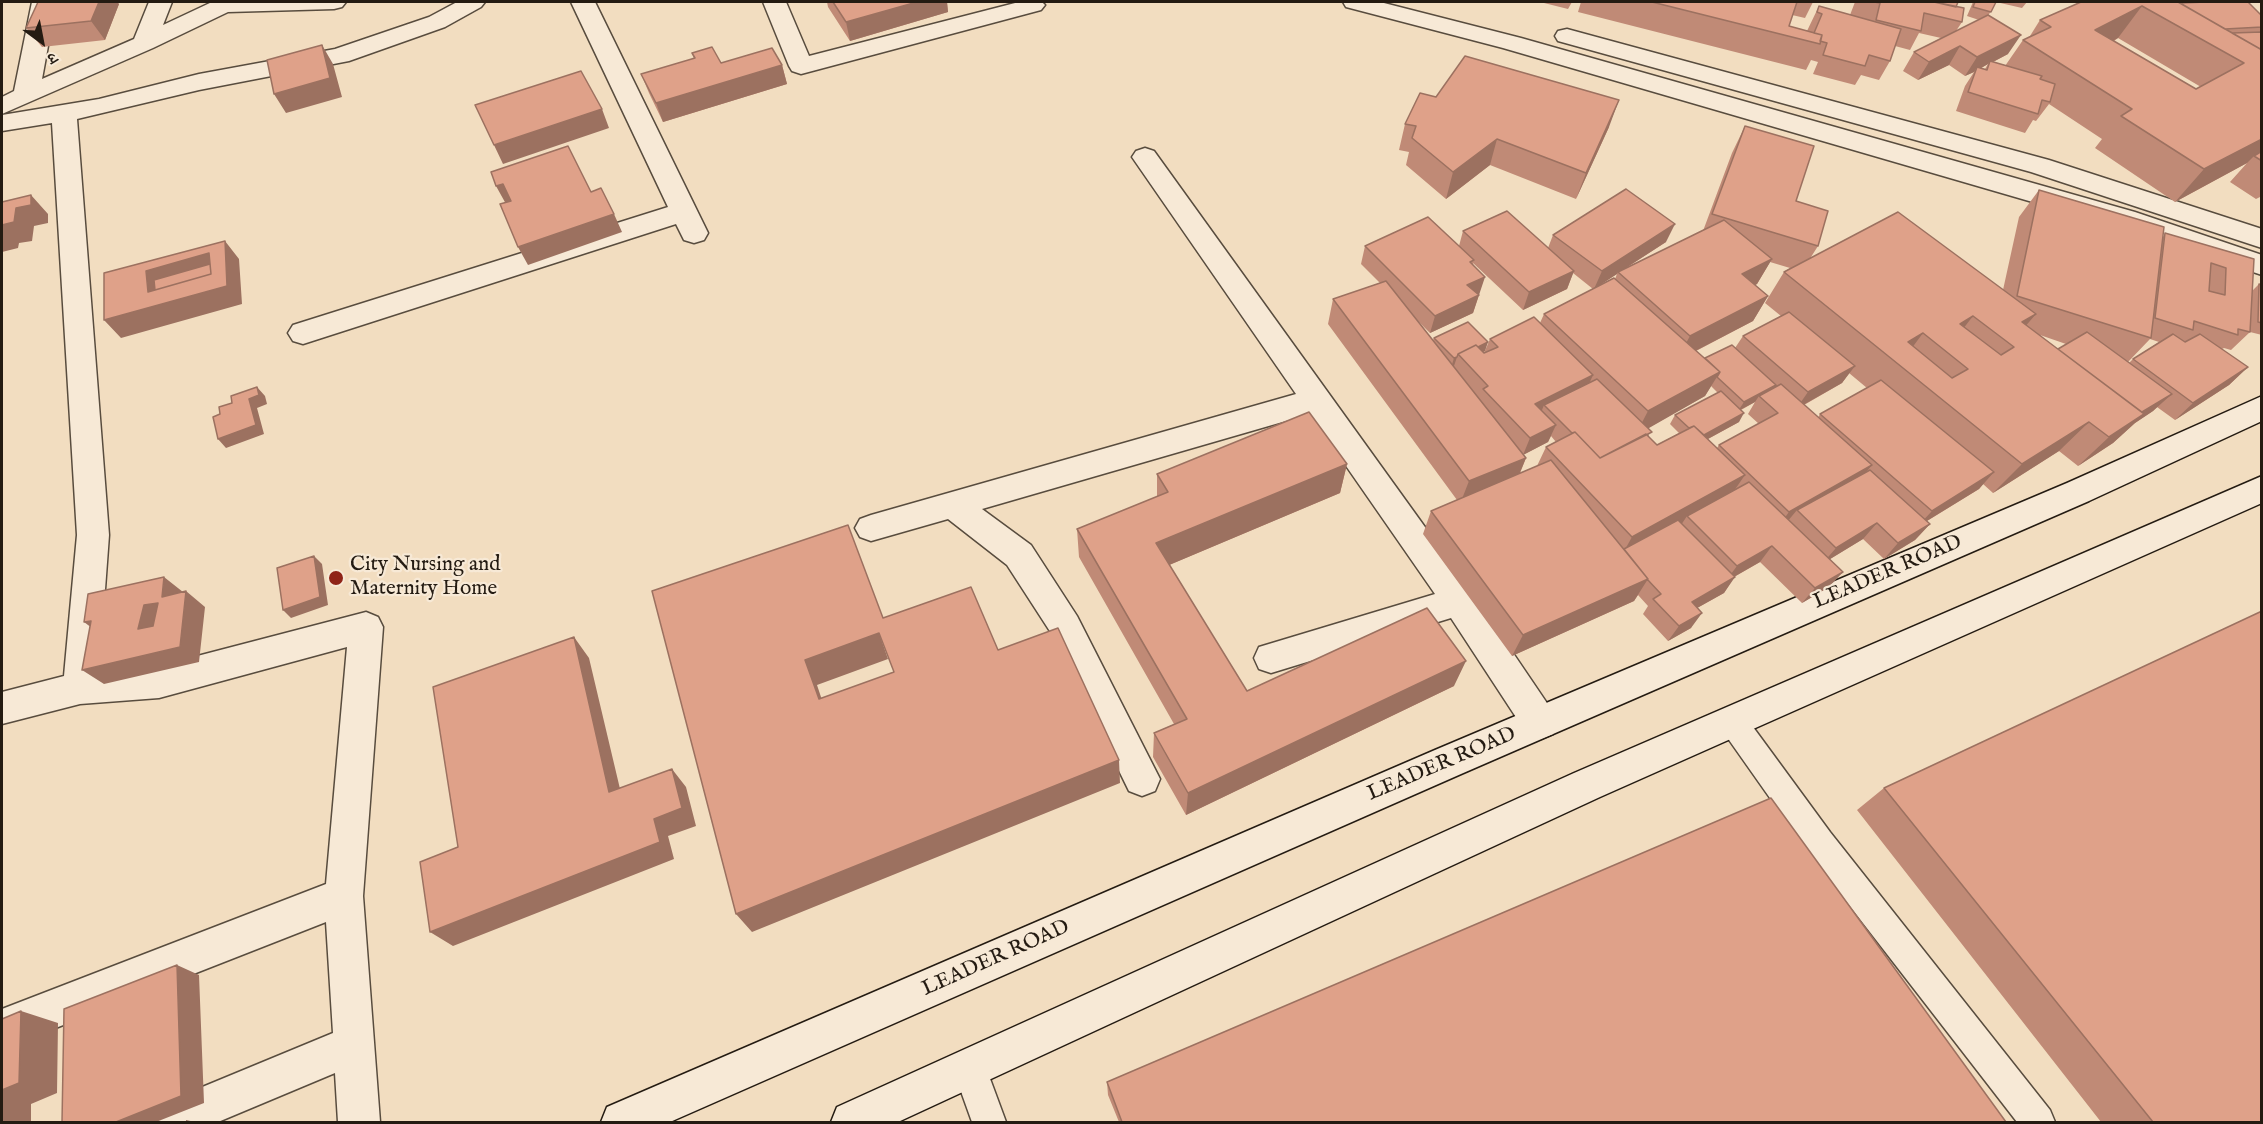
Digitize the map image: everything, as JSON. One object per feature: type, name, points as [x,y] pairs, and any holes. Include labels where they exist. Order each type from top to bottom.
[{"type":"street","points":[[26,95],[44,2]]},
{"type":"street","points":[[144,43],[160,2]]},
{"type":"street","points":[[2,106],[144,43],[226,3],[334,2]]},
{"type":"street","points":[[2,123],[99,107],[199,82],[340,57],[437,22],[473,2]]},
{"type":"street","points":[[303,333],[689,222],[583,2]]},
{"type":"street","points":[[775,2],[801,66],[1033,4],[1030,2]]},
{"type":"street","points":[[1354,2],[1523,47],[2114,216],[2262,265]]},
{"type":"street","points":[[1438,2],[1857,114],[2040,166],[2262,239]]},
{"type":"street","points":[[64,113],[93,535],[80,688]]},
{"type":"street","points":[[1145,157],[1459,601],[1540,723]]},
{"type":"street","points":[[871,528],[1317,400]]},
{"type":"street","name":"LEADER ROAD","points":[[622,1122],[2078,492],[2262,408]]},
{"type":"street","points":[[852,1122],[1732,721],[2258,495]]},
{"type":"street","points":[[952,504],[1019,555],[1065,626],[1142,779]]},
{"type":"street","points":[[1271,658],[1459,601]]},
{"type":"street","points":[[2,708],[80,688],[159,682],[366,627],[344,896],[358,1122]]},
{"type":"street","points":[[2,1029],[344,896]]},
{"type":"street","points":[[169,1122],[353,1045]]},
{"type":"lane","points":[[1732,721],[1826,851],[2038,1122]]},
{"type":"lane","points":[[970,1069],[989,1122]]},
{"type":"building","points":[[38,2],[99,2],[91,21],[26,28]]},
{"type":"building","points":[[833,2],[917,2],[846,22]]},
{"type":"building","points":[[1652,2],[1797,2],[1789,26],[1822,35],[1820,44]]},
{"type":"building","points":[[1874,2],[1934,2],[1964,8],[1962,22],[1924,13],[1921,31],[1876,20],[1880,3]]},
{"type":"building","points":[[1934,2],[1958,2],[1956,7]]},
{"type":"building","points":[[1975,2],[1996,2],[1991,12],[1973,7]]},
{"type":"building","points":[[2081,2],[2178,2],[2262,50],[2262,139],[2204,169],[2121,116],[2132,109],[2023,40],[2051,27],[2040,20]],"holes":[[[2142,6],[2244,63],[2196,89],[2095,30]]]},
{"type":"building","points":[[2248,2],[2262,16],[2262,27],[2225,29],[2180,3]]},
{"type":"building","points":[[1819,6],[1901,29],[1890,61],[1869,55],[1865,66],[1823,55],[1827,43],[1820,41],[1822,35],[1814,33],[1822,14],[1817,12]]},
{"type":"building","points":[[1988,15],[2021,35],[1977,57],[1960,46],[1929,62],[1914,52]]},
{"type":"building","points":[[2262,32],[2262,50],[2232,33]]},
{"type":"building","points":[[322,45],[330,78],[274,94],[267,60]]},
{"type":"building","points":[[712,47],[721,63],[772,48],[782,65],[656,103],[641,74],[695,58],[692,53]]},
{"type":"building","points":[[1465,56],[1619,100],[1586,173],[1497,139],[1453,172],[1412,138],[1416,126],[1405,124],[1420,93],[1436,97]]},
{"type":"building","points":[[1990,61],[2042,76],[2040,79],[2055,84],[2050,102],[2042,100],[2038,114],[1968,92],[1977,67],[1987,70]]},
{"type":"building","points":[[581,71],[602,109],[494,145],[475,105]]},
{"type":"building","points":[[1745,126],[1814,146],[1796,201],[1828,211],[1818,246],[1712,214]]},
{"type":"building","points":[[568,146],[591,192],[601,188],[614,214],[518,247],[500,204],[511,201],[503,184],[496,186],[491,172]]},
{"type":"building","points":[[2262,151],[2262,161],[2254,156]]},
{"type":"building","points":[[1626,189],[1675,224],[1602,271],[1553,235]]},
{"type":"building","points":[[2039,190],[2164,227],[2151,338],[2017,296]]},
{"type":"building","points":[[31,195],[31,205],[16,208],[14,222],[2,225],[2,202]]},
{"type":"building","points":[[1507,211],[1574,271],[1529,292],[1463,231]]},
{"type":"building","points":[[1898,212],[2036,314],[2022,322],[2144,414],[2109,437],[2089,422],[2022,464],[1784,272]],"holes":[[[1973,316],[2014,347],[2001,355],[1960,324]],[[1923,333],[1968,369],[1952,378],[1908,342]]]},
{"type":"building","points":[[1428,217],[1474,260],[1470,262],[1485,277],[1467,285],[1479,295],[1435,316],[1365,246]]},
{"type":"building","points":[[1724,220],[1772,259],[1742,274],[1768,296],[1690,336],[1618,272]]},
{"type":"building","points":[[2165,233],[2254,259],[2250,332],[2238,329],[2238,335],[2194,321],[2193,330],[2155,318]],"holes":[[[2211,263],[2226,268],[2225,295],[2209,291]]]},
{"type":"building","points":[[225,241],[227,286],[104,320],[104,273]],"holes":[[[209,253],[211,274],[148,292],[146,271]]]},
{"type":"building","points":[[210,264],[211,274],[155,290],[154,280]]},
{"type":"building","points":[[1614,278],[1720,372],[1648,411],[1544,314]]},
{"type":"building","points":[[1386,281],[1526,458],[1469,481],[1333,299]]},
{"type":"building","points":[[2259,284],[2262,285],[2262,323],[2258,322]]},
{"type":"building","points":[[1789,312],[1855,366],[1808,392],[1743,336]]},
{"type":"building","points":[[1534,317],[1593,375],[1535,404],[1556,425],[1530,438],[1483,389],[1488,386],[1458,354],[1476,345],[1484,353],[1498,347],[1490,339]]},
{"type":"building","points":[[1468,322],[1488,342],[1478,347],[1476,345],[1454,358],[1434,338]]},
{"type":"building","points":[[2087,332],[2172,394],[2142,412],[2058,349]]},
{"type":"building","points":[[2173,334],[2185,342],[2200,334],[2248,367],[2193,403],[2133,359]]},
{"type":"building","points":[[1732,345],[1776,385],[1744,402],[1717,377],[1720,372],[1705,358]]},
{"type":"building","points":[[1597,379],[1652,432],[1600,458],[1544,405]]},
{"type":"building","points":[[1881,380],[1994,472],[1932,511],[1820,414]]},
{"type":"building","points":[[1781,384],[1872,465],[1789,512],[1719,445],[1778,413],[1759,396]]},
{"type":"building","points":[[257,387],[259,395],[249,399],[256,425],[218,439],[213,417],[220,414],[219,407],[232,403],[231,396]]},
{"type":"building","points":[[1721,391],[1744,413],[1704,435],[1694,426],[1689,428],[1675,415]]},
{"type":"building","points":[[1309,412],[1347,464],[1156,543],[1247,691],[1427,608],[1466,661],[1188,793],[1154,733],[1187,719],[1077,529],[1168,492],[1157,474]]},
{"type":"building","points":[[1694,426],[1745,475],[1632,537],[1546,447],[1575,432],[1600,458],[1646,434],[1657,445]]},
{"type":"building","points":[[1551,460],[1648,579],[1523,635],[1431,511]]},
{"type":"building","points":[[1870,470],[1930,524],[1898,543],[1877,523],[1836,548],[1797,510]]},
{"type":"building","points":[[1749,482],[1843,572],[1815,588],[1772,546],[1737,566],[1687,516]]},
{"type":"building","points":[[1678,520],[1735,577],[1692,602],[1702,613],[1679,626],[1653,599],[1661,594],[1624,549]]},
{"type":"building","points":[[848,525],[883,618],[971,587],[998,650],[1058,628],[1119,760],[736,914],[652,591]],"holes":[[[879,633],[894,672],[819,699],[805,660]]]},
{"type":"building","points":[[314,556],[320,597],[283,610],[277,568]]},
{"type":"building","points":[[164,577],[162,597],[186,591],[180,647],[82,670],[91,621],[84,622],[88,594]],"holes":[[[158,603],[153,626],[138,629],[144,605]]]},
{"type":"building","points":[[2262,611],[2262,1122],[2153,1122],[1884,788]]},
{"type":"building","points":[[574,637],[609,792],[672,769],[682,808],[654,819],[660,842],[430,932],[420,862],[458,847],[433,687]]},
{"type":"building","points":[[1771,798],[2006,1122],[1122,1122],[1107,1082]]},
{"type":"building","points":[[177,965],[181,1096],[116,1122],[62,1122],[64,1009]]},
{"type":"building","points":[[21,1011],[19,1083],[2,1090],[2,1019]]},
{"type":"place","name":"City Nursing and Maternity Home","points":[[336,578]]}]
